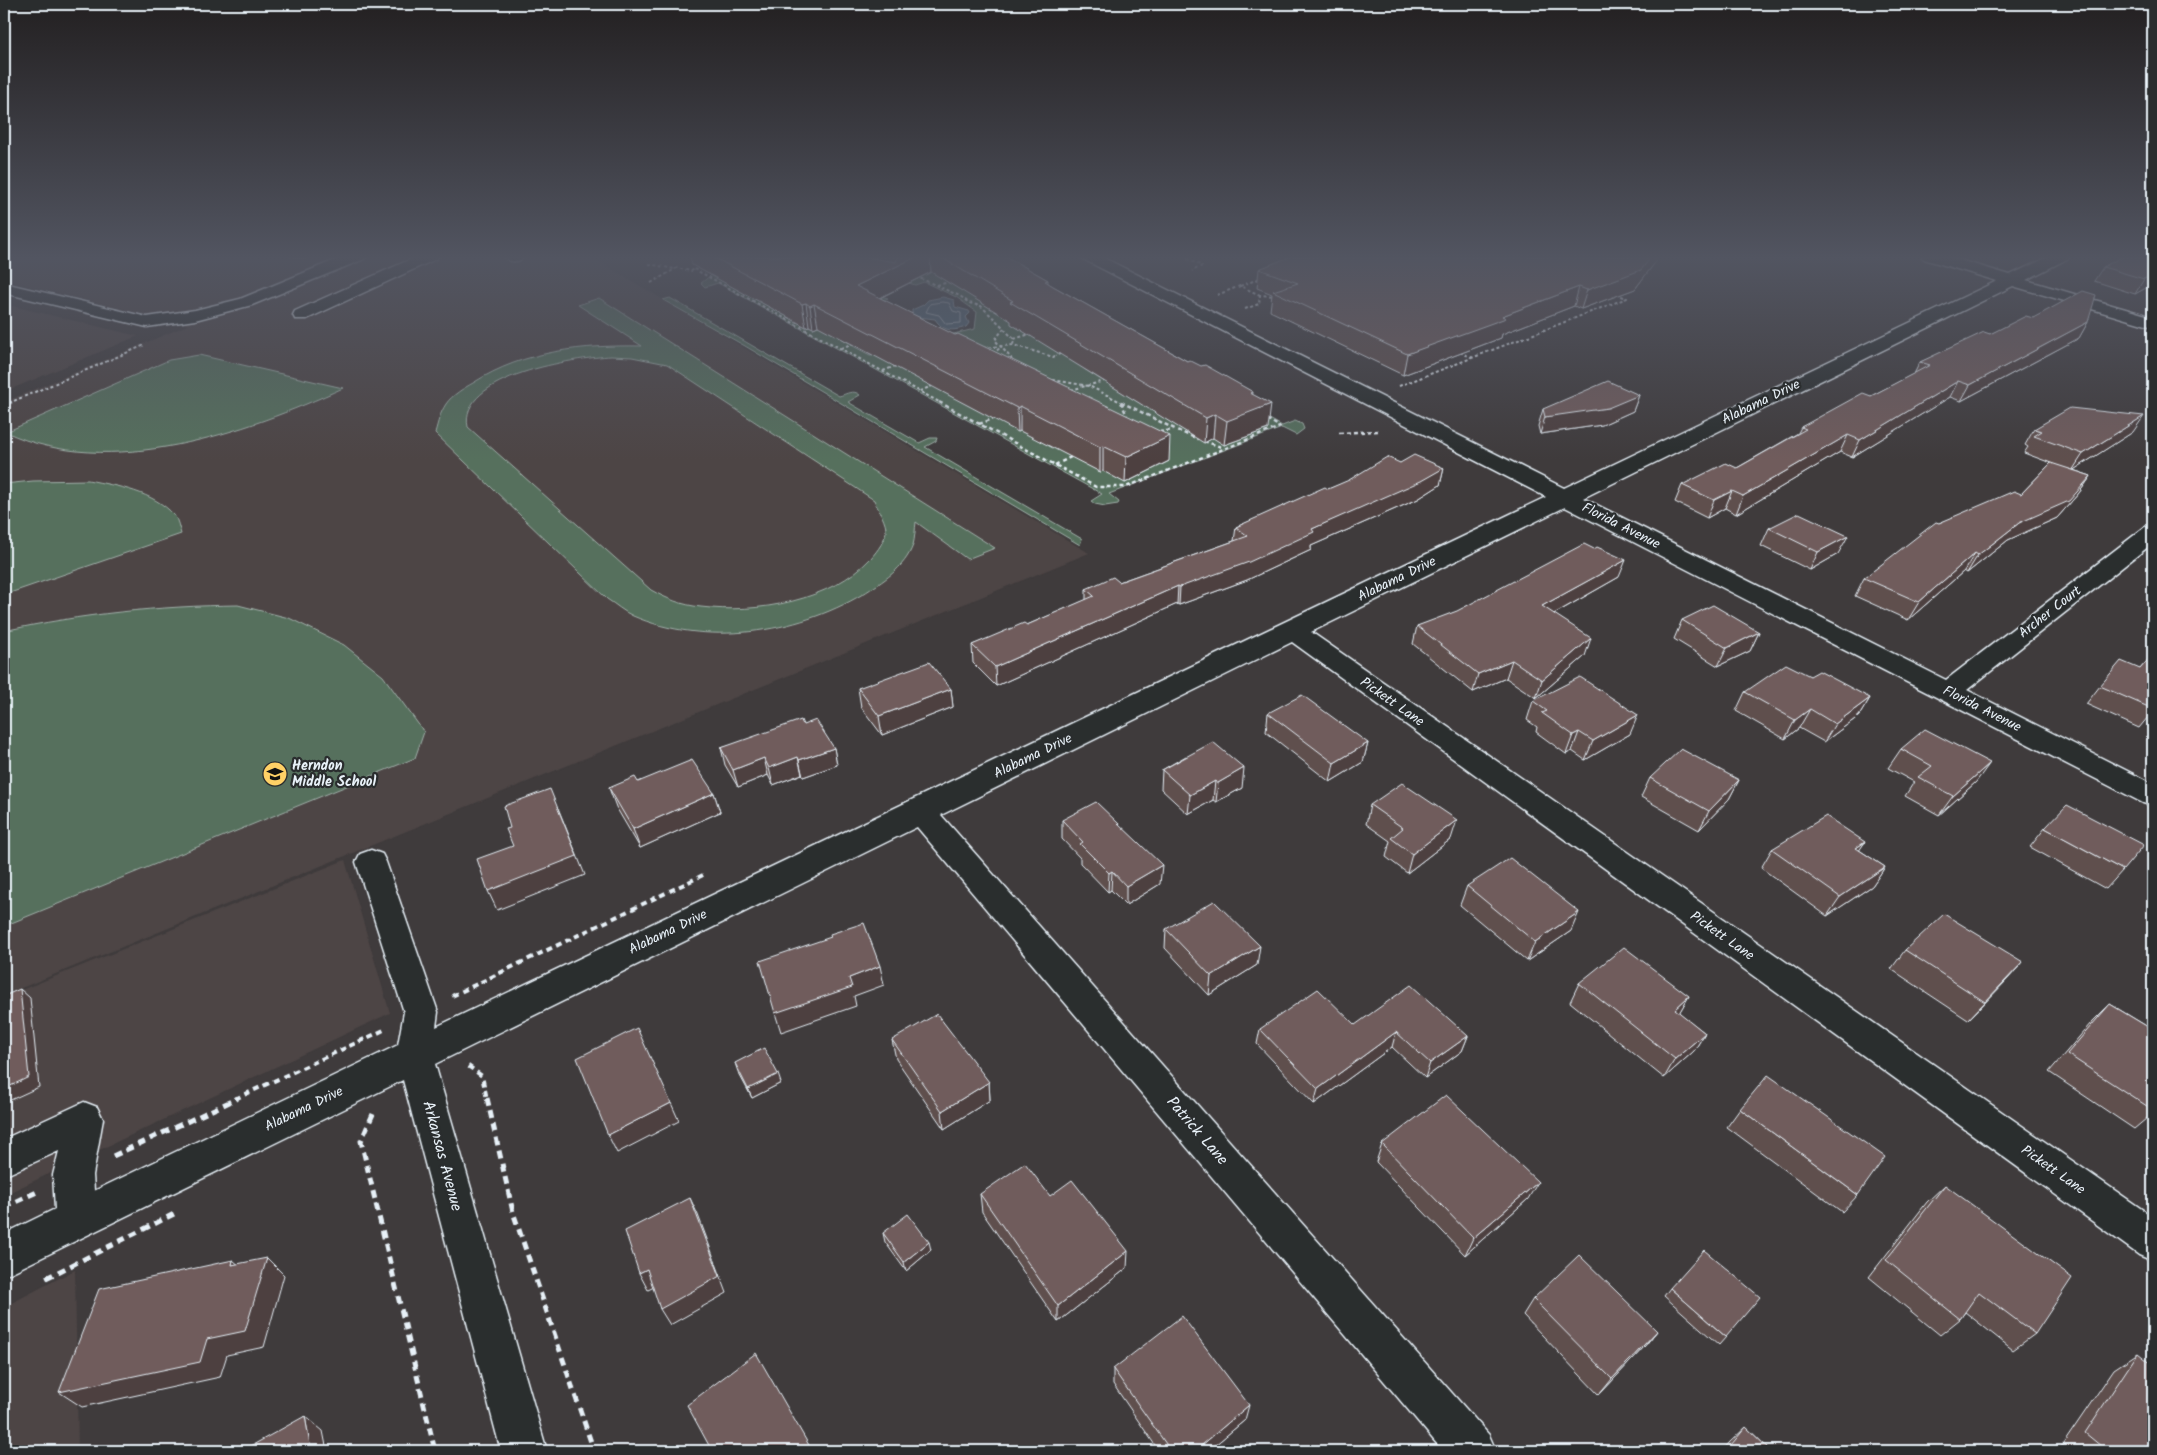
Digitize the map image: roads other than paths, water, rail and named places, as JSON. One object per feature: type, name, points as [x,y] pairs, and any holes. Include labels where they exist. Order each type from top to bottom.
[{"type":"street","name":"Florida Avenue","points":[[1222,324],[2153,796]]},
{"type":"street","name":"Alabama Drive","points":[[4,1255],[76,1220],[404,1040],[920,810],[1921,324]]},
{"type":"street","name":"Archer Court","points":[[1947,692],[2153,532]]},
{"type":"street","name":"Pickett Lane","points":[[1292,630],[2153,1241]]},
{"type":"street","name":"Patrick Lane","points":[[920,810],[1474,1451]]},
{"type":"street","name":"Arkansas Avenue","points":[[371,862],[421,1012],[404,1040],[524,1451]]},
{"type":"street","points":[[4,1158],[84,1119],[74,1175],[76,1220]]},
{"type":"water","points":[[939,324],[968,324],[966,327],[956,330]]},
{"type":"place","name":"Herndon Middle School","points":[[275,774]]}]
